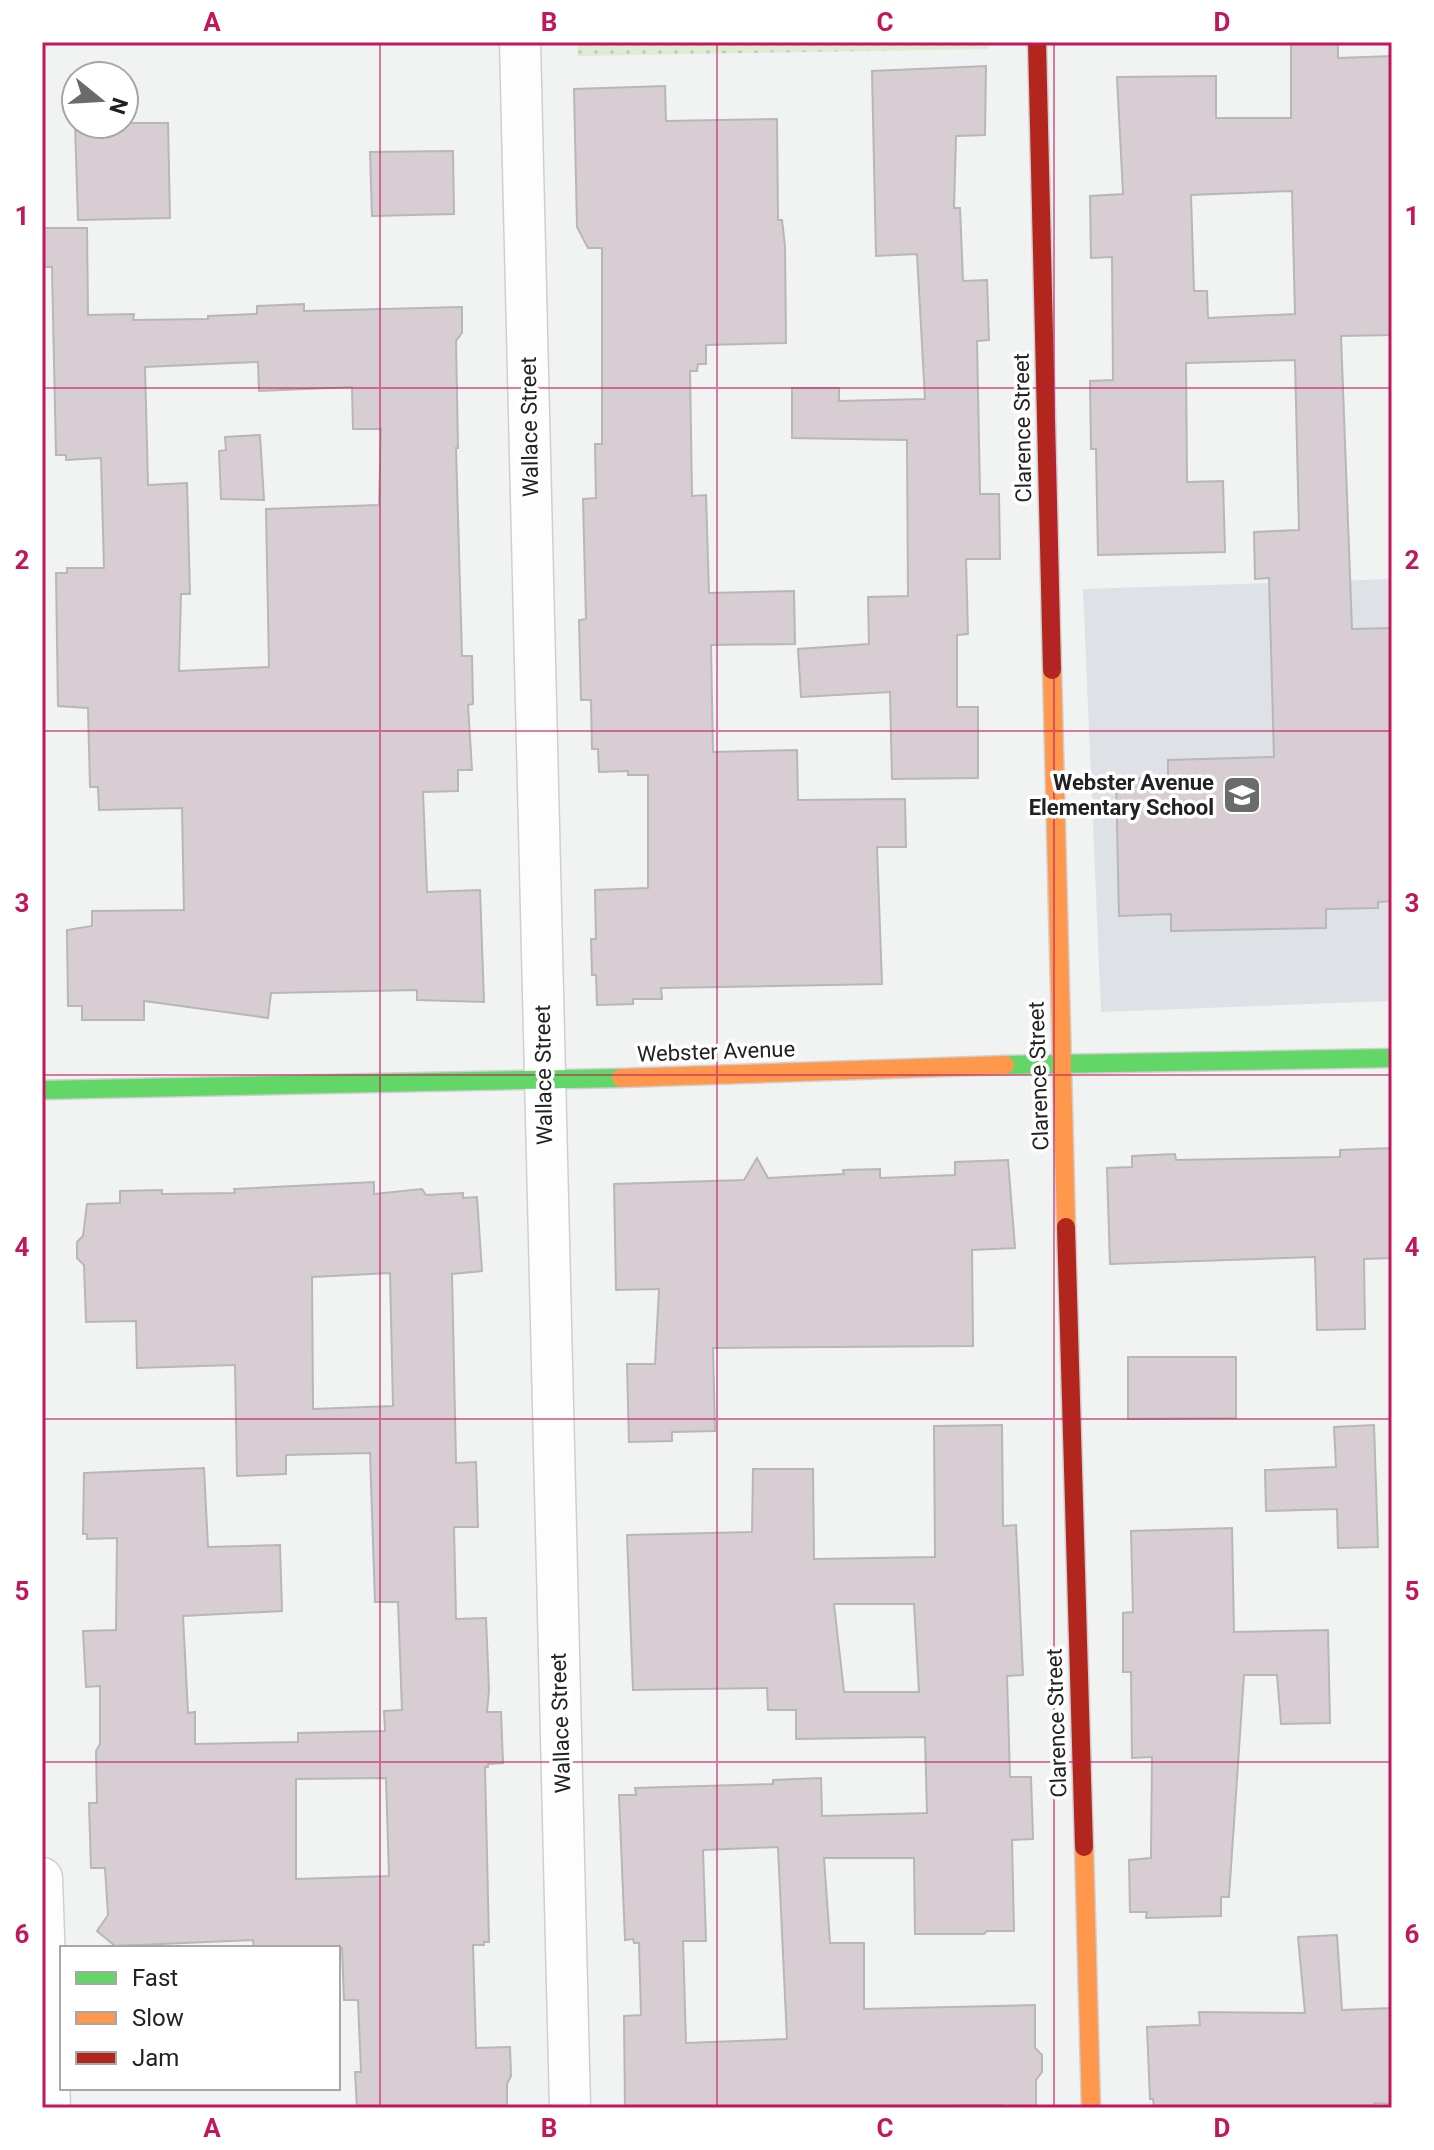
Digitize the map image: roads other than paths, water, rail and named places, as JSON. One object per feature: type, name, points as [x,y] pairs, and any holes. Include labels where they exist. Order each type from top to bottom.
[{"type":"street","name":"Wallace Street","points":[[520,42],[570,2108]]},
{"type":"street","name":"Clarence Street","points":[[1037,42],[1061,1063],[1091,2108]]},
{"type":"street","name":"Webster Avenue","points":[[42,1090],[543,1081],[1061,1063],[1392,1058]]},
{"type":"street","points":[[42,1878],[50,2108]]},
{"type":"place","name":"Webster Avenue Elementary School","points":[[1242,795]]}]
